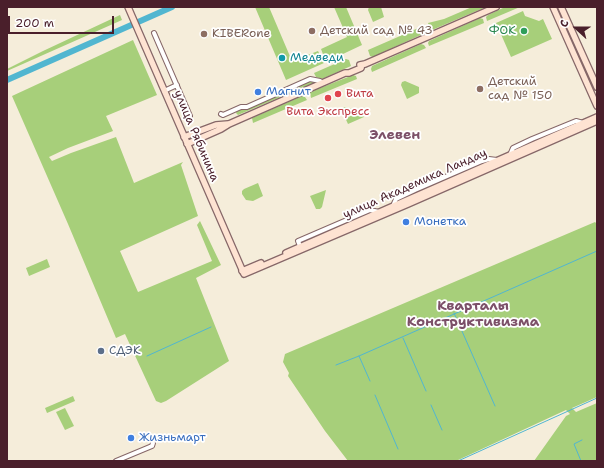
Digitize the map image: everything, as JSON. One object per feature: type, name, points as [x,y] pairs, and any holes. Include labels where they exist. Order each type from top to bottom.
[{"type":"street","name":"улица Рябинина","points":[[128,7],[243,273]]},
{"type":"street","points":[[187,144],[221,129],[236,120],[345,73],[361,68],[362,65],[496,7]]},
{"type":"street","points":[[553,7],[597,106]]},
{"type":"street","points":[[561,7],[597,87]]},
{"type":"street","points":[[154,33],[190,116]]},
{"type":"street","points":[[221,114],[223,115],[242,107],[247,107],[310,79],[320,81],[322,83]]},
{"type":"street","points":[[164,91],[177,85]]},
{"type":"street","points":[[232,111],[236,120]]},
{"type":"street","name":"улица Академика Ландау","points":[[243,273],[300,246],[597,116]]},
{"type":"street","name":"улица Академика Ландау","points":[[243,273],[378,217],[597,121]]},
{"type":"street","points":[[184,137],[216,125],[228,124]]},
{"type":"street","points":[[116,461],[152,446],[153,443]]},
{"type":"green space","points":[[255,7],[269,7],[292,61],[318,51],[324,63],[286,80]]},
{"type":"green space","points":[[334,7],[346,7],[362,45],[326,62],[321,49],[347,37]]},
{"type":"green space","points":[[369,7],[381,7],[384,17],[373,22],[368,10]]},
{"type":"green space","points":[[472,7],[486,7],[432,30],[430,29],[428,23],[444,19]]},
{"type":"green space","points":[[505,7],[520,7],[487,21],[486,17],[488,15]]},
{"type":"green space","name":"ФОК","points":[[523,11],[525,16],[539,21],[543,19],[552,39],[511,57],[496,23]]},
{"type":"green space","points":[[120,15],[122,20],[7,71],[7,69],[43,51]]},
{"type":"green space","points":[[480,18],[483,19],[484,23],[429,46],[429,41]]},
{"type":"green space","points":[[423,26],[426,31],[425,33],[373,57],[370,56],[368,50]]},
{"type":"green space","points":[[133,40],[157,95],[106,116],[113,131],[49,157],[52,161],[116,137],[134,183],[183,162],[181,165],[198,216],[120,251],[138,292],[212,261],[197,225],[200,221],[221,265],[196,278],[229,361],[161,403],[156,401],[125,334],[116,338],[12,96]]},
{"type":"green space","points":[[421,44],[426,48],[372,72],[372,66]]},
{"type":"green space","points":[[346,59],[349,60],[351,66],[322,79],[316,77],[314,73]]},
{"type":"green space","points":[[353,75],[356,76],[357,79],[311,98],[310,92]]},
{"type":"green space","points":[[311,81],[316,82],[238,115],[236,113],[237,110]]},
{"type":"green space","points":[[405,81],[419,87],[419,93],[407,99],[401,85],[402,82]]},
{"type":"green space","points":[[302,96],[307,100],[253,123],[252,118]]},
{"type":"green space","points":[[344,107],[359,112],[364,117],[348,124],[342,111]]},
{"type":"green space","points":[[258,183],[263,196],[253,201],[246,200],[242,194],[242,191]]},
{"type":"green space","points":[[326,190],[322,207],[320,209],[316,209],[310,196]]},
{"type":"green space","points":[[595,222],[597,224],[597,397],[572,408],[576,412],[597,403],[597,461],[534,461],[566,416],[570,414],[566,410],[456,461],[348,461],[325,431],[288,376],[289,373],[283,362],[285,354]]},
{"type":"green space","points":[[47,259],[50,267],[29,276],[26,268]]},
{"type":"green space","points":[[73,396],[75,401],[47,413],[45,408]]},
{"type":"green space","points":[[65,408],[74,426],[65,430],[56,412]]},
{"type":"waterway","points":[[7,80],[172,7]]},
{"type":"waterway","points":[[336,365],[597,251]]},
{"type":"waterway","points":[[454,313],[495,406]]},
{"type":"waterway","points":[[147,356],[211,327]]},
{"type":"waterway","points":[[403,338],[426,391]]},
{"type":"waterway","points":[[359,356],[370,381]]},
{"type":"waterway","points":[[375,395],[398,449]]},
{"type":"waterway","points":[[458,461],[597,398]]},
{"type":"waterway","points":[[431,405],[442,430]]},
{"type":"waterway","points":[[581,461],[574,444],[582,440]]},
{"type":"place","name":"Детский сад № 43","points":[[312,31]]},
{"type":"place","name":"ФОК","points":[[524,31]]},
{"type":"place","name":"KIBERone","points":[[204,34]]},
{"type":"place","name":"Медведи","points":[[282,58]]},
{"type":"place","name":"Детский сад № 150","points":[[480,89]]},
{"type":"place","name":"Магнит","points":[[258,92]]},
{"type":"place","name":"Вита","points":[[338,94]]},
{"type":"place","name":"Вита Экспресс","points":[[328,98]]},
{"type":"place","name":"Монетка","points":[[406,222]]},
{"type":"place","name":"СДЭК","points":[[101,351]]},
{"type":"place","name":"Жизньмарт","points":[[131,438]]},
{"type":"district","name":"Элевен","points":[[395,135]]},
{"type":"district","name":"Кварталы Конструктивизма","points":[[473,314]]}]
